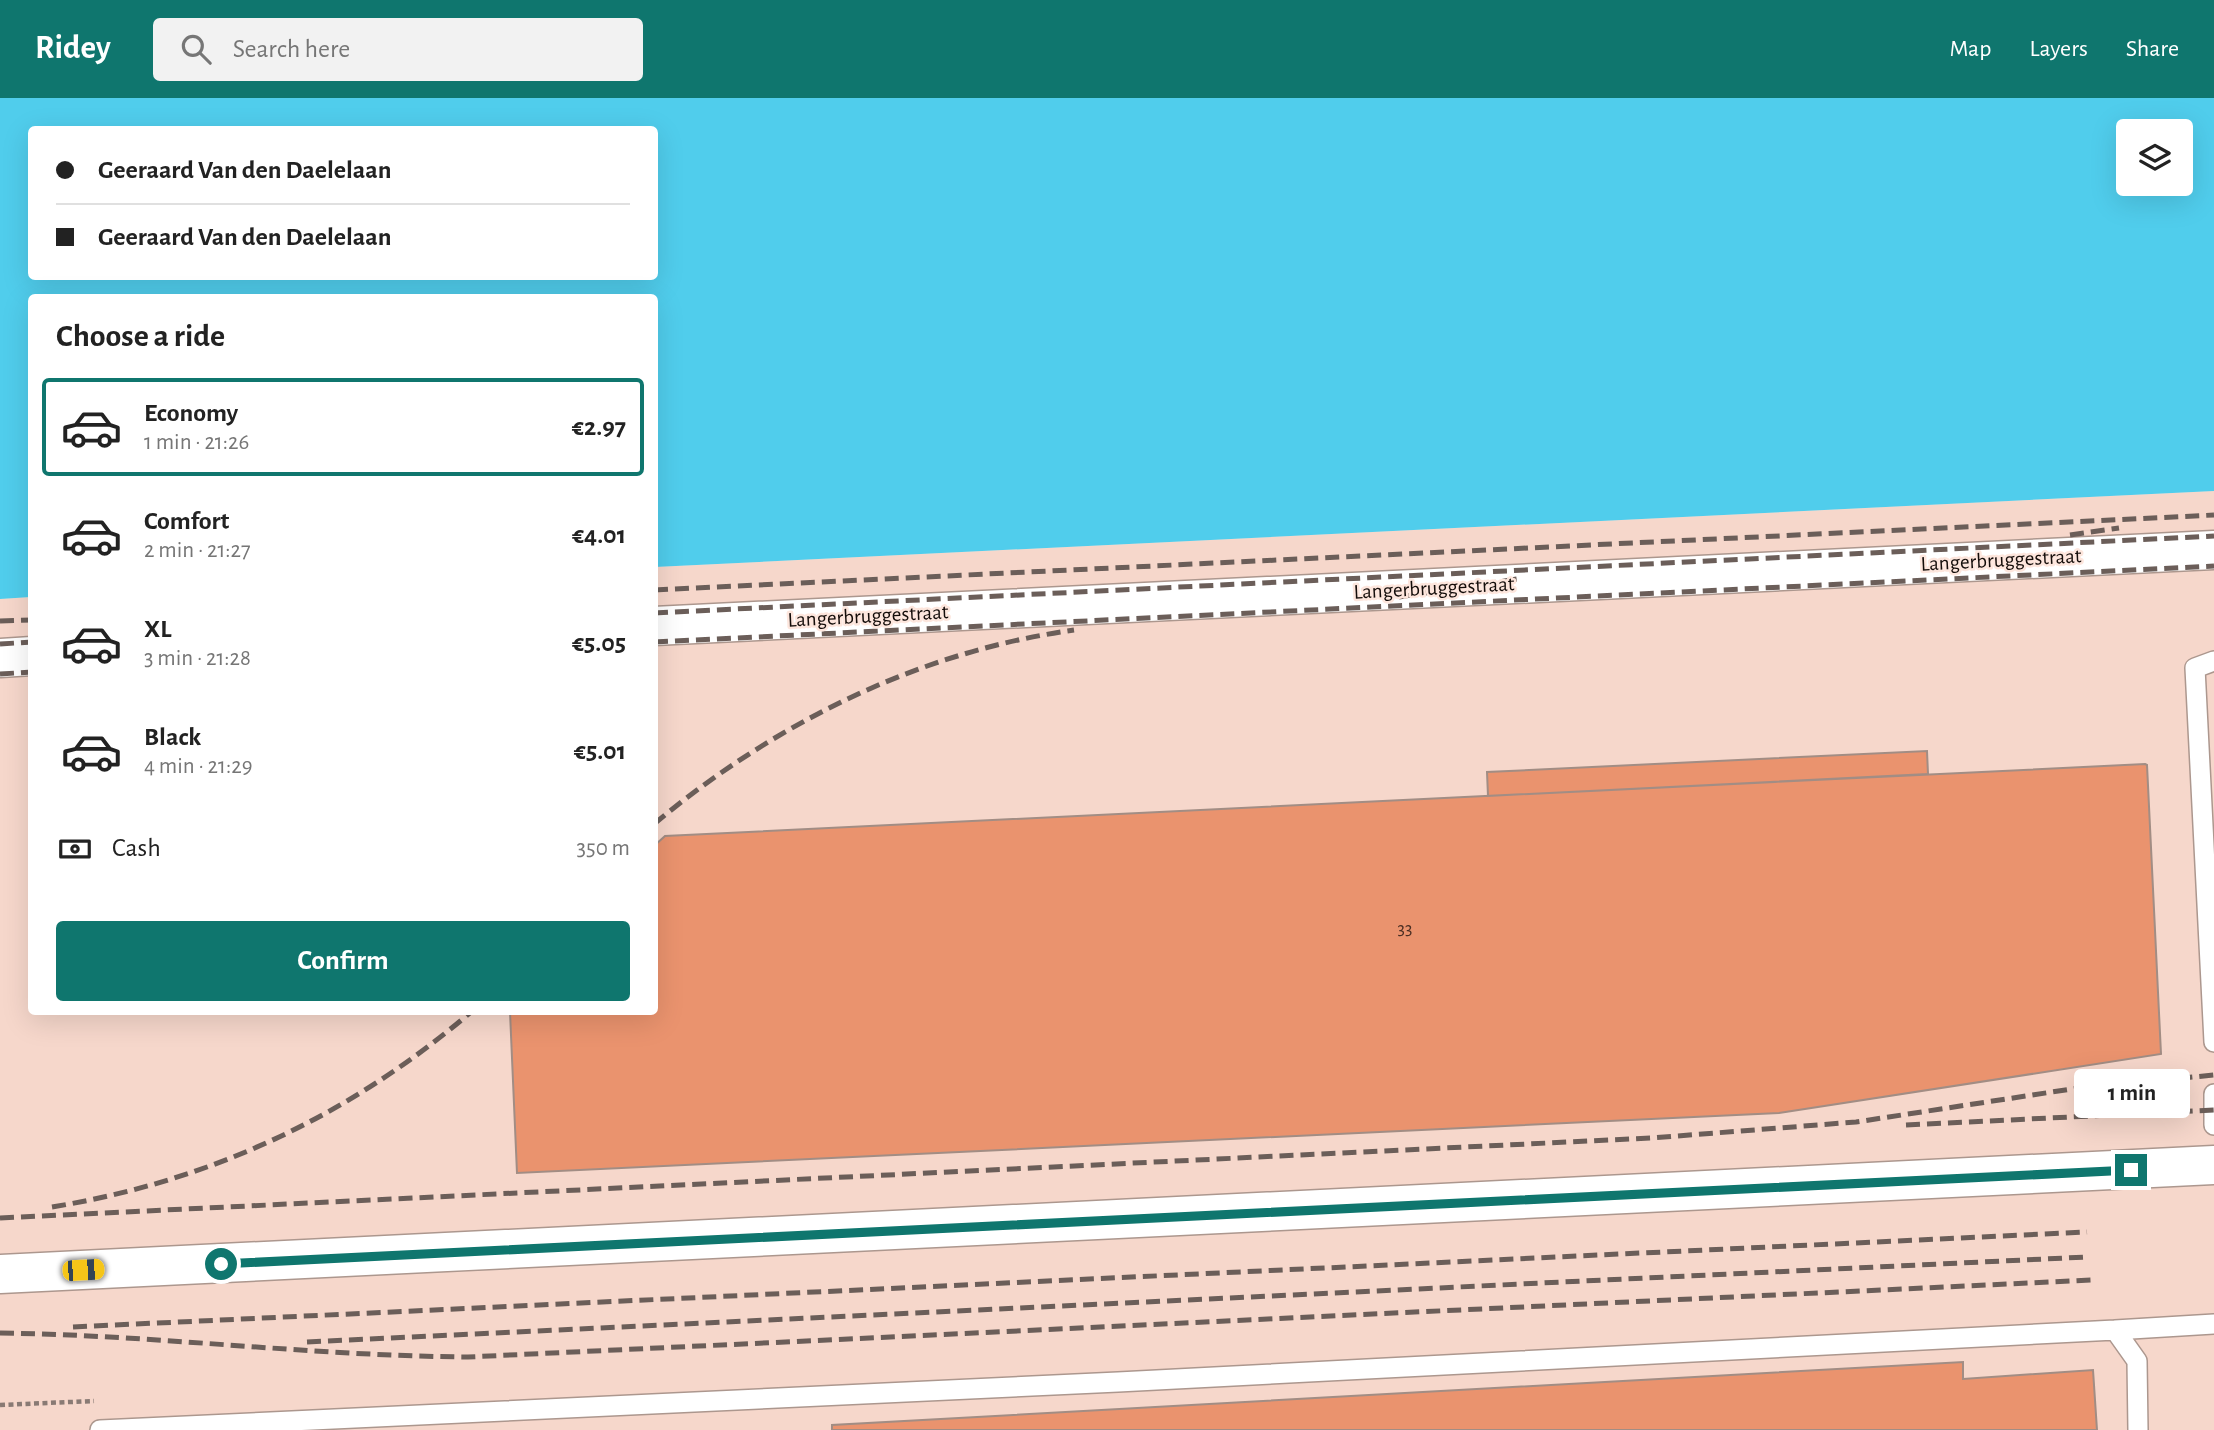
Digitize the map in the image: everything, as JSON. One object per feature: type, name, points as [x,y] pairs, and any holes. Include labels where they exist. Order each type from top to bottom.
[{"type":"street","name":"Langerbruggestraat","points":[[658,626],[2214,550]]},
{"type":"street","points":[[0,658],[28,656]]},
{"type":"street","points":[[0,1275],[2214,1165]]},
{"type":"lane","points":[[2214,661],[2195,668],[2214,1042]]},
{"type":"lane","points":[[2214,1094],[2214,1125]]},
{"type":"lane","points":[[100,1430],[1076,1384],[2214,1324]]},
{"type":"lane","points":[[2115,1330],[2137,1361],[2138,1430]]},
{"type":"shaded area","points":[[2214,491],[2214,1430],[0,1430],[0,599],[28,597],[28,1015],[658,1015],[658,567]]},
{"type":"water","points":[[0,98],[2214,98],[2214,491],[658,567],[658,294],[28,294],[28,597],[0,599]]},
{"type":"building","points":[[1927,751],[1928,774],[1488,796],[1487,772]]},
{"type":"building","points":[[2145,764],[2161,1054],[1779,1113],[517,1173],[510,1015],[658,1015],[658,842],[665,836]]},
{"type":"building","points":[[1963,1362],[1963,1379],[2093,1370],[2097,1430],[832,1430],[832,1425]]},
{"type":"railway","points":[[658,590],[2214,515]]},
{"type":"railway","points":[[2070,535],[2119,528]]},
{"type":"railway","points":[[658,613],[2214,536]]},
{"type":"railway","points":[[658,642],[2214,566]]},
{"type":"railway","points":[[1399,597],[1517,579]]},
{"type":"railway","points":[[0,621],[28,620]]},
{"type":"railway","points":[[658,821],[748,755],[798,724],[850,698],[959,656],[1074,630]]},
{"type":"railway","points":[[0,644],[28,642]]},
{"type":"railway","points":[[0,674],[28,672]]},
{"type":"railway","points":[[52,1207],[167,1180],[275,1139],[327,1113],[376,1083],[467,1015]]},
{"type":"railway","points":[[0,1218],[1651,1138],[1856,1122],[2078,1088],[2214,1075]]},
{"type":"railway","points":[[1906,1125],[2214,1110]]},
{"type":"railway","points":[[73,1327],[2087,1232]]},
{"type":"railway","points":[[307,1342],[2086,1257]]},
{"type":"railway","points":[[0,1333],[468,1357],[2091,1280]]},
{"type":"route","points":[[221,1264],[2131,1170]]}]
